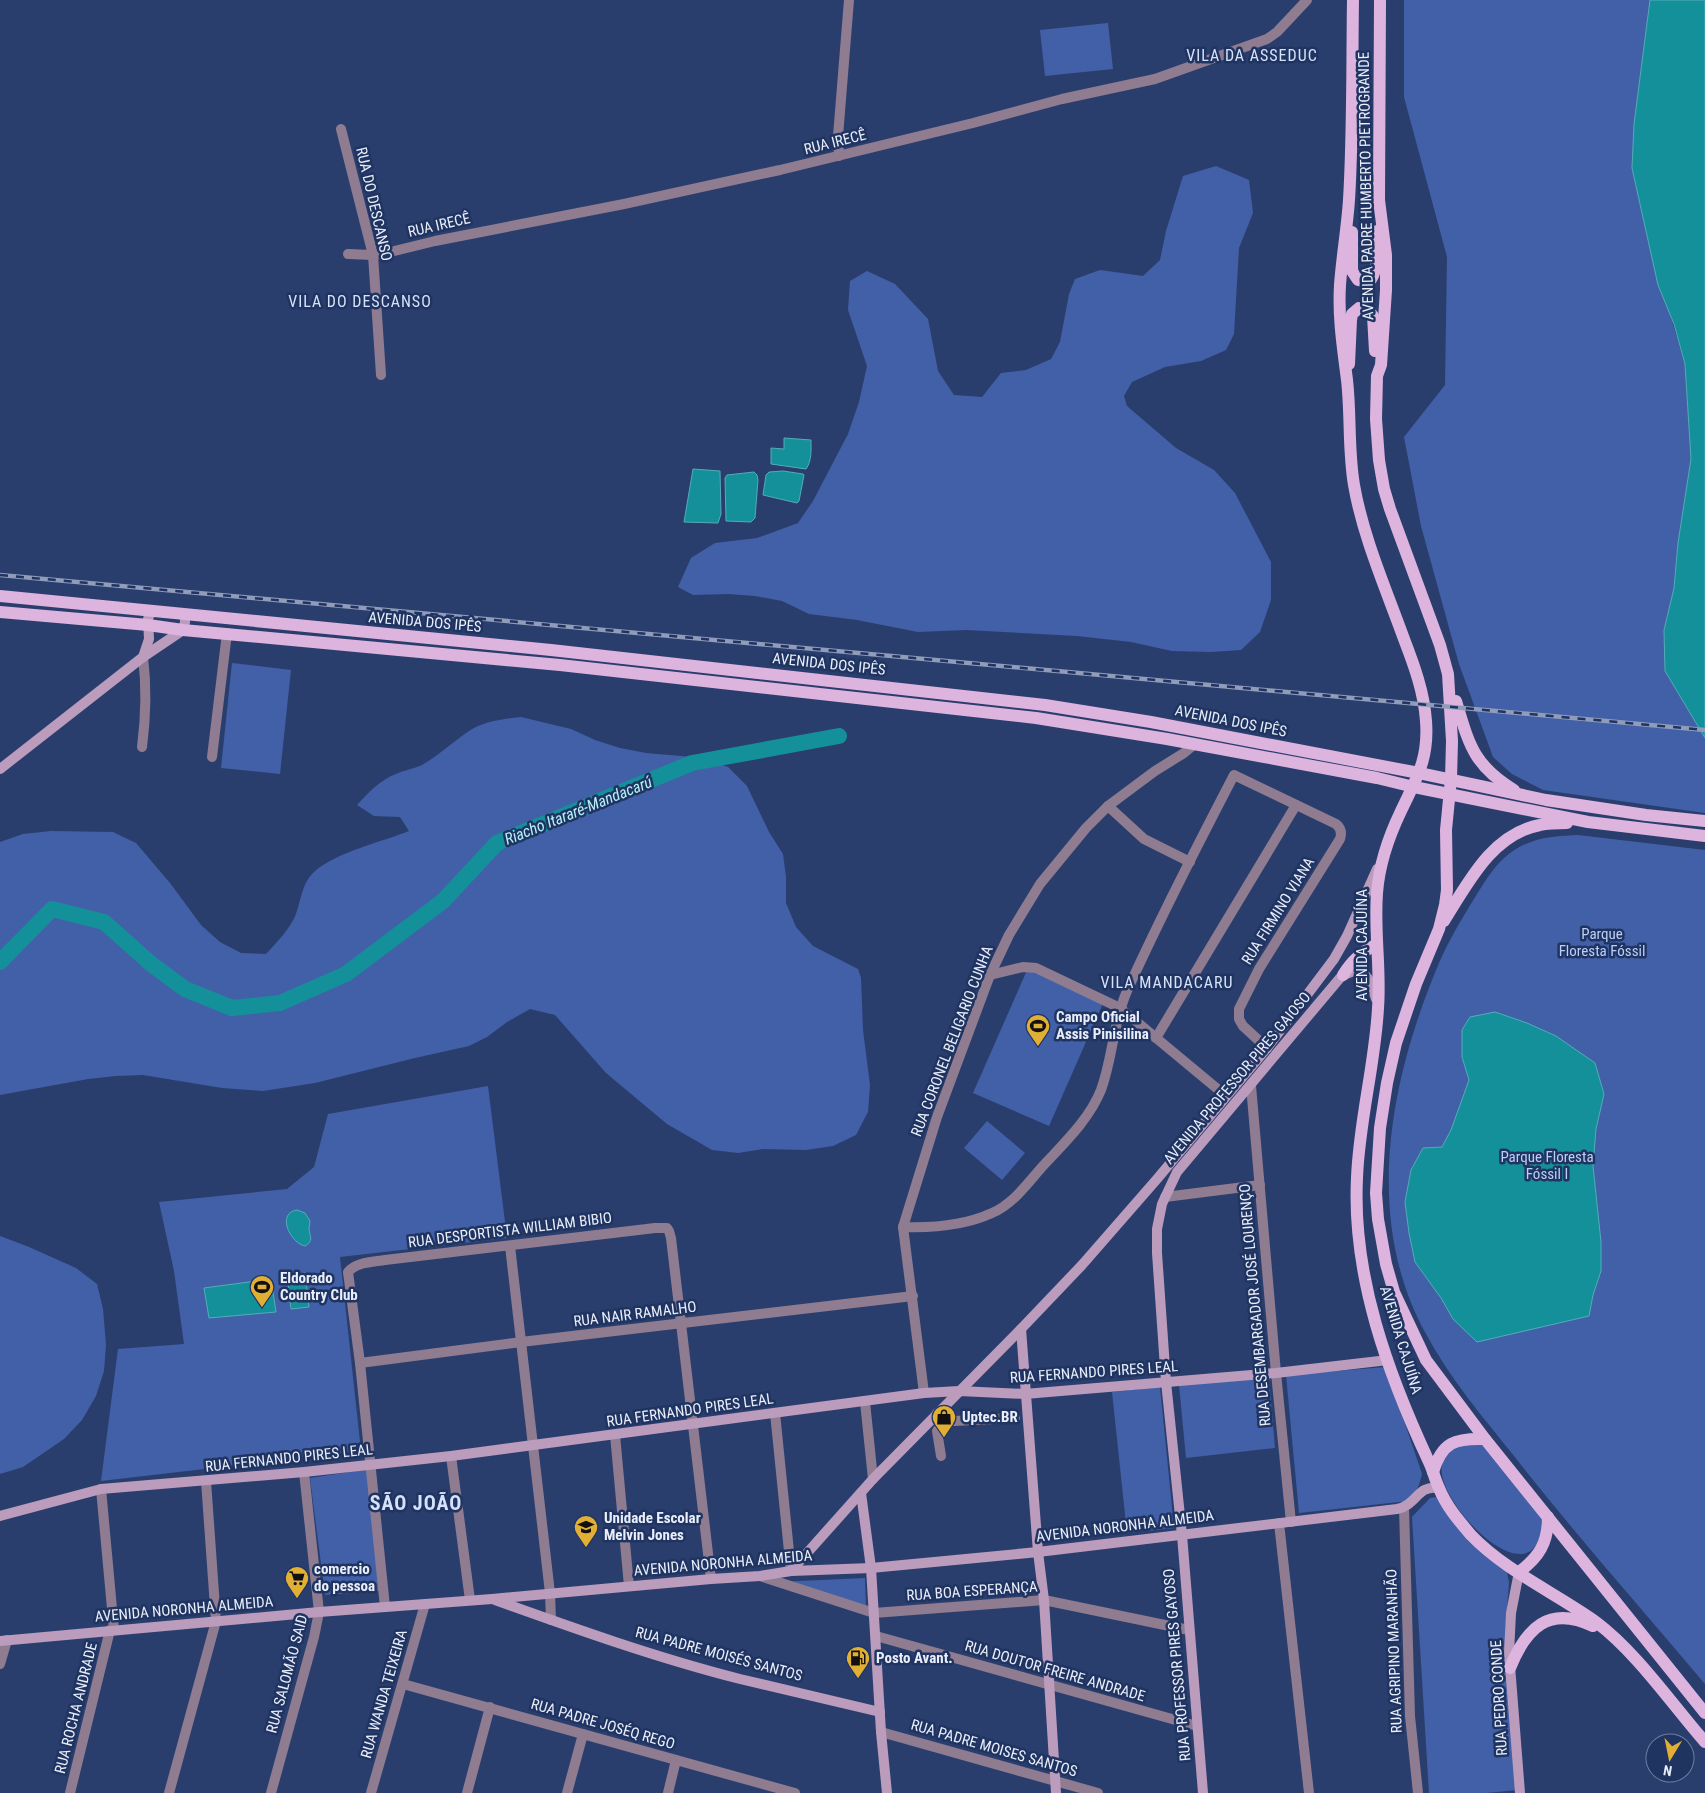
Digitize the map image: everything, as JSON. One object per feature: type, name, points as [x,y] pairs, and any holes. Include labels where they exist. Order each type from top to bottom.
[{"type":"main road","name":"AVENIDA PADRE HUMBERTO PIETROGRANDE","points":[[1353,0],[1348,200],[1340,290],[1340,326],[1347,381],[1350,461],[1362,518],[1421,688],[1427,728],[1420,773]]},
{"type":"main road","name":"AVENIDA PADRE HUMBERTO PIETROGRANDE","points":[[1380,0],[1379,200],[1385,248],[1386,290],[1381,365],[1377,376],[1376,419],[1379,460],[1390,509],[1440,645],[1448,674],[1452,716],[1452,779]]},
{"type":"main road","points":[[1348,200],[1352,222],[1352,271],[1358,280],[1366,281],[1372,278],[1375,271],[1379,200]]},
{"type":"main road","points":[[1347,381],[1351,320],[1352,314],[1359,308],[1368,310],[1373,316],[1377,376]]},
{"type":"main road","name":"AVENIDA DOS IPÊS","points":[[0,596],[564,651],[1092,712],[1452,779],[1522,795],[1588,807],[1705,821]]},
{"type":"main road","points":[[143,657],[149,639],[150,611]]},
{"type":"main road","name":"AVENIDA DOS IPÊS","points":[[0,612],[560,665],[1036,718],[1194,744],[1377,778],[1450,795],[1588,822],[1705,836]]},
{"type":"main road","points":[[0,769],[143,657],[183,630],[185,614]]},
{"type":"main road","points":[[560,665],[569,659],[564,651]]},
{"type":"main road","points":[[596,670],[594,663],[598,655]]},
{"type":"main road","points":[[1448,674],[1473,751],[1496,779],[1522,795]]},
{"type":"main road","points":[[823,693],[827,688],[824,680]]},
{"type":"main road","points":[[852,697],[850,689],[853,683]]},
{"type":"main road","name":"AVENIDA CAJUÍNA","points":[[1420,773],[1400,812],[1388,845],[1377,891],[1377,944],[1380,978],[1378,1010],[1360,1137],[1356,1206],[1370,1302],[1404,1404],[1434,1472],[1438,1488],[1454,1514],[1475,1539],[1496,1558],[1588,1617],[1613,1636],[1663,1691],[1705,1742]]},
{"type":"main road","points":[[1414,787],[1452,779]]},
{"type":"main road","name":"AVENIDA CAJUÍNA","points":[[1452,779],[1446,830],[1447,890],[1439,929],[1404,1016],[1387,1084],[1377,1158],[1376,1193],[1378,1219],[1394,1292],[1426,1360],[1485,1439],[1705,1713]]},
{"type":"main road","points":[[1439,929],[1487,857],[1504,841],[1519,831],[1538,825],[1588,822]]},
{"type":"main road","points":[[791,1571],[872,1479],[1022,1329],[1082,1265],[1267,1048],[1334,959],[1347,936],[1388,845]]},
{"type":"main road","points":[[1343,975],[1350,962],[1377,944]]},
{"type":"main road","points":[[1343,975],[1357,971],[1367,976],[1372,985],[1378,1010]]},
{"type":"main road","name":"AVENIDA PROFESSOR PIRES GAIOSO","points":[[1182,1535],[1166,1382],[1157,1253],[1157,1229],[1165,1197],[1177,1172],[1343,975]]},
{"type":"main road","points":[[1274,1039],[1282,1047]]},
{"type":"main road","points":[[1022,1329],[1025,1394],[1038,1552],[1044,1600],[1056,1793]]},
{"type":"main road","name":"RUA FERNANDO PIRES LEAL","points":[[0,1516],[101,1489],[304,1472],[451,1456],[924,1393],[959,1391],[1025,1394],[1276,1373],[1388,1360]]},
{"type":"main road","points":[[1434,1472],[1440,1452],[1450,1444],[1468,1438],[1485,1439]]},
{"type":"main road","points":[[1404,1508],[1411,1504],[1422,1491],[1430,1487],[1438,1488]]},
{"type":"main road","points":[[861,1493],[871,1568],[881,1732],[888,1793]]},
{"type":"main road","name":"AVENIDA NORONHA ALMEIDA","points":[[3,1641],[319,1612],[760,1576],[791,1571],[871,1568],[1038,1552],[1404,1508]]},
{"type":"main road","points":[[1519,1572],[1534,1560],[1542,1547],[1547,1533],[1548,1517]]},
{"type":"main road","name":"RUA PROFESSOR PIRES GAYOSO","points":[[1182,1535],[1203,1793]]},
{"type":"main road","name":"RUA PEDRO CONDE","points":[[1519,1572],[1509,1637],[1520,1793]]},
{"type":"main road","name":"RUA PADRE MOISÉS SANTOS","points":[[492,1599],[551,1620],[732,1676],[880,1712]]},
{"type":"main road","points":[[1510,1668],[1518,1649],[1528,1634],[1538,1625],[1550,1620],[1567,1618],[1577,1620],[1613,1636]]},
{"type":"street","points":[[839,156],[838,136],[849,0]]},
{"type":"street","name":"RUA IRECÊ","points":[[348,254],[373,255],[728,182],[972,124],[1062,99],[1117,88],[1185,69],[1274,35],[1307,0]]},
{"type":"street","name":"RUA DO DESCANSO","points":[[341,129],[373,255],[381,375]]},
{"type":"street","points":[[212,757],[227,633]]},
{"type":"street","points":[[142,747],[146,721],[147,685],[143,657]]},
{"type":"street","name":"RUA CORONEL BELIGARIO CUNHA","points":[[903,1227],[937,1117],[990,976],[1009,935],[1040,884],[1080,835],[1108,806],[1194,744]]},
{"type":"street","points":[[924,1393],[903,1227],[927,1227],[972,1220],[1000,1209],[1011,1200],[1076,1130],[1100,1091],[1108,1067],[1120,1008],[1161,917],[1234,774],[1296,805],[1156,1038]]},
{"type":"street","name":"RUA FIRMINO VIANA","points":[[1267,1048],[1243,1026],[1239,1019],[1239,1009],[1264,961],[1340,839],[1341,831],[1336,824],[1296,805]]},
{"type":"street","points":[[1108,806],[1144,839],[1190,862]]},
{"type":"street","points":[[990,976],[1023,968],[1036,968],[1120,1008],[1226,1096]]},
{"type":"street","name":"RUA DESEMBARGADOR JOSÉ LOURENÇO","points":[[1251,1086],[1291,1522]]},
{"type":"street","points":[[1165,1197],[1260,1185]]},
{"type":"street","name":"RUA DESPORTISTA WILLIAM BIBIO","points":[[360,1363],[348,1272],[360,1264],[664,1228],[669,1231],[671,1238],[682,1323]]},
{"type":"street","points":[[510,1246],[550,1593],[551,1620]]},
{"type":"street","name":"RUA NAIR RAMALHO","points":[[360,1363],[913,1296]]},
{"type":"street","points":[[682,1323],[711,1579]]},
{"type":"street","points":[[360,1363],[385,1607]]},
{"type":"street","points":[[865,1402],[872,1479]]},
{"type":"street","points":[[775,1413],[791,1571]]},
{"type":"street","points":[[937,1413],[954,1421],[1015,1418]]},
{"type":"street","points":[[940,1456],[937,1431],[948,1419]]},
{"type":"street","points":[[616,1435],[629,1586]]},
{"type":"street","points":[[451,1456],[470,1600]]},
{"type":"street","name":"RUA SALOMÃO SAID","points":[[271,1793],[314,1637],[319,1612],[304,1472]]},
{"type":"street","points":[[169,1793],[216,1621],[206,1481]]},
{"type":"street","name":"RUA ROCHA ANDRADE","points":[[70,1793],[112,1630],[101,1489]]},
{"type":"street","name":"RUA AGRIPINO MARANHÃO","points":[[1404,1508],[1410,1716],[1418,1793]]},
{"type":"street","points":[[1279,1523],[1309,1793]]},
{"type":"street","name":"RUA BOA ESPERANÇA","points":[[760,1576],[874,1613],[1044,1600],[1189,1630]]},
{"type":"street","name":"RUA WANDA TEIXEIRA","points":[[371,1793],[425,1604]]},
{"type":"street","name":"RUA DOUTOR FREIRE ANDRADE","points":[[876,1636],[1197,1726]]},
{"type":"street","points":[[0,1664],[3,1641]]},
{"type":"street","name":"RUA PADRE JOSÉQ REGO","points":[[403,1684],[676,1760],[772,1790],[796,1793]]},
{"type":"street","points":[[467,1793],[490,1707]]},
{"type":"street","name":"RUA PADRE MOISES SANTOS","points":[[881,1732],[1098,1793]]},
{"type":"street","points":[[567,1793],[583,1734]]},
{"type":"street","points":[[668,1793],[676,1760]]},
{"type":"green space","points":[[1404,0],[1650,0],[1634,124],[1632,168],[1649,244],[1685,364],[1691,459],[1678,543],[1674,588],[1664,630],[1665,671],[1705,738],[1705,813],[1543,790],[1512,774],[1493,757],[1459,664],[1421,526],[1404,437],[1445,385],[1447,257],[1404,97]]},
{"type":"green space","points":[[1108,23],[1113,69],[1045,76],[1040,30]]},
{"type":"green space","points":[[1216,166],[1249,180],[1253,213],[1239,248],[1234,334],[1226,350],[1201,361],[1165,367],[1132,382],[1124,396],[1127,406],[1176,448],[1214,470],[1235,493],[1271,562],[1271,600],[1260,632],[1241,650],[1211,652],[1172,651],[1131,642],[1077,636],[966,630],[918,632],[857,620],[809,614],[782,601],[728,594],[693,595],[678,587],[691,558],[715,543],[757,538],[798,523],[813,501],[848,434],[859,402],[867,366],[848,310],[850,281],[867,271],[895,284],[928,319],[938,371],[954,395],[982,397],[1001,373],[1026,370],[1051,359],[1060,342],[1069,294],[1075,279],[1100,270],[1143,276],[1160,260],[1166,231],[1183,176]]},
{"type":"green space","points":[[232,663],[291,670],[280,774],[221,768]]},
{"type":"green space","points":[[521,717],[571,729],[595,740],[620,748],[646,753],[704,758],[728,767],[747,786],[769,832],[783,854],[786,877],[786,903],[796,927],[813,946],[858,969],[861,978],[863,1030],[870,1085],[868,1112],[856,1135],[833,1146],[806,1150],[763,1149],[738,1153],[712,1150],[667,1124],[606,1073],[555,1015],[530,1009],[507,1022],[487,1037],[469,1046],[315,1083],[263,1091],[222,1088],[143,1075],[116,1076],[88,1079],[0,1095],[0,842],[23,834],[51,831],[113,832],[136,843],[170,883],[201,925],[220,942],[241,953],[266,954],[290,925],[296,914],[304,886],[314,872],[323,865],[347,853],[409,831],[400,817],[374,816],[357,805],[370,792],[390,777],[422,765],[469,731],[481,725]]},
{"type":"green space","name":"Parque Floresta Fóssil I","points":[[1578,835],[1705,850],[1705,1684],[1561,1514],[1456,1382],[1435,1351],[1406,1290],[1394,1243],[1389,1196],[1390,1148],[1396,1101],[1407,1054],[1439,963],[1455,930],[1480,889],[1504,858],[1527,843],[1554,837]]},
{"type":"green space","name":"Campo Oficial Assis Pinisilina","points":[[1028,968],[1104,1001],[1049,1126],[973,1093]]},
{"type":"green space","name":"Eldorado Country Club","points":[[488,1086],[507,1238],[340,1257],[361,1451],[101,1481],[118,1349],[184,1344],[174,1271],[159,1202],[287,1189],[314,1167],[328,1114]]},
{"type":"green space","points":[[987,1121],[1025,1153],[1002,1180],[964,1148]]},
{"type":"green space","points":[[0,1236],[76,1268],[97,1284],[103,1309],[106,1345],[104,1371],[96,1396],[82,1420],[64,1439],[23,1467],[0,1474]]},
{"type":"green space","points":[[1386,1367],[1422,1474],[1416,1492],[1408,1501],[1299,1513],[1286,1375]]},
{"type":"green space","points":[[1269,1378],[1275,1448],[1186,1458],[1179,1385]]},
{"type":"green space","points":[[1160,1387],[1174,1528],[1127,1533],[1112,1392]]},
{"type":"green space","points":[[1482,1444],[1542,1516],[1543,1526],[1541,1535],[1528,1552],[1514,1553],[1497,1546],[1480,1533],[1464,1516],[1451,1497],[1443,1479],[1442,1464],[1455,1446]]},
{"type":"green space","points":[[369,1469],[379,1591],[325,1595],[310,1478]]},
{"type":"green space","points":[[1436,1497],[1506,1567],[1509,1583],[1505,1634],[1517,1790],[1486,1793],[1429,1793],[1412,1517],[1430,1498]]},
{"type":"green space","points":[[865,1578],[866,1607],[778,1582]]},
{"type":"shaded area","points":[[1650,0],[1705,0],[1705,738],[1665,671],[1664,630],[1674,588],[1678,543],[1691,459],[1685,364],[1674,324],[1658,285],[1632,168],[1634,124]]},
{"type":"shaded area","points":[[784,438],[811,440],[810,459],[806,469],[771,464],[771,448],[784,449]]},
{"type":"shaded area","points":[[693,469],[720,471],[721,514],[718,523],[684,522]]},
{"type":"shaded area","points":[[783,471],[804,475],[797,503],[763,495],[766,475],[769,472]]},
{"type":"shaded area","points":[[754,472],[758,480],[755,518],[751,522],[726,521],[725,478],[727,475]]},
{"type":"shaded area","points":[[1495,1012],[1556,1036],[1595,1063],[1604,1094],[1596,1129],[1593,1166],[1601,1242],[1601,1271],[1593,1295],[1589,1316],[1477,1342],[1453,1319],[1441,1298],[1415,1262],[1405,1202],[1411,1170],[1423,1148],[1442,1147],[1451,1130],[1469,1080],[1462,1057],[1462,1030],[1470,1017]]},
{"type":"shaded area","points":[[297,1210],[305,1213],[310,1221],[311,1237],[305,1246],[294,1240],[286,1222],[287,1216]]},
{"type":"shaded area","points":[[305,1273],[309,1307],[291,1309],[287,1275]]},
{"type":"shaded area","points":[[271,1279],[276,1312],[209,1318],[204,1288]]},
{"type":"waterway","name":"Riacho Itararé-Mandacarú","points":[[0,962],[52,909],[104,922],[150,963],[185,989],[232,1008],[280,1003],[346,974],[443,901],[497,843],[692,763],[839,736]]},
{"type":"railway","points":[[0,575],[1705,730]]},
{"type":"place","name":"Campo Oficial Assis Pinisilina","points":[[1038,1047]]},
{"type":"place","name":"Eldorado Country Club","points":[[262,1308]]},
{"type":"place","name":"Uptec.BR","points":[[944,1438]]},
{"type":"place","name":"Unidade Escolar Melvin Jones","points":[[586,1548]]},
{"type":"place","name":"comercio do pessoa","points":[[297,1599]]},
{"type":"place","name":"Posto Avant.","points":[[858,1679]]},
{"type":"district","name":"VILA DA ASSEDUC","points":[[1252,55]]},
{"type":"district","name":"VILA DO DESCANSO","points":[[360,301]]},
{"type":"district","name":"VILA MANDACARU","points":[[1167,982]]},
{"type":"district","name":"SÃO JOÃO","points":[[416,1503]]},
{"type":"park label","name":"Parque Floresta Fóssil","points":[[1602,942]]}]
